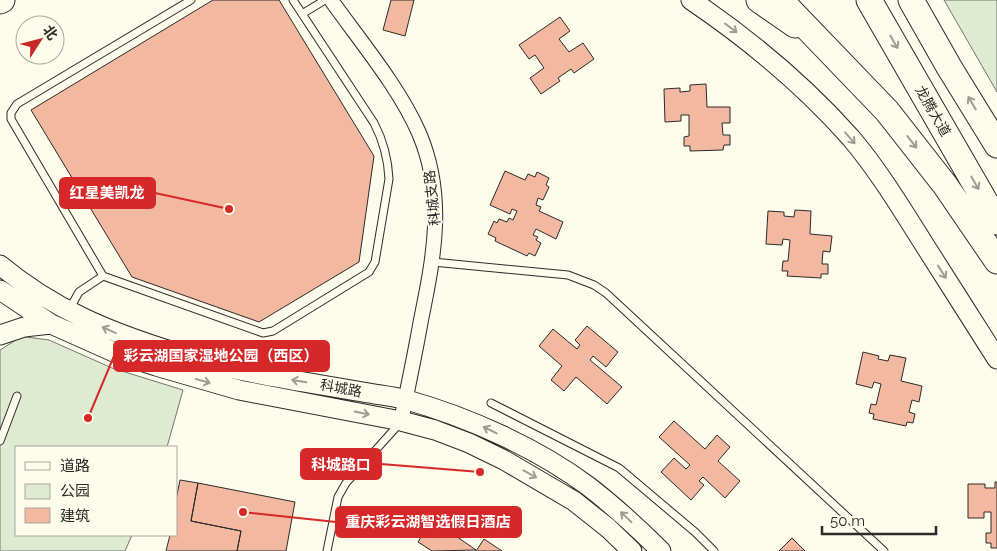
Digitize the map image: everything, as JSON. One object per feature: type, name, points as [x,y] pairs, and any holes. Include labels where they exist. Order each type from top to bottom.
[{"type":"highway","points":[[759,0],[833,54]]},
{"type":"highway","points":[[784,0],[788,7],[893,118],[946,185],[997,261]]},
{"type":"highway","name":"龙腾大道","points":[[869,0],[997,222]]},
{"type":"highway","points":[[911,0],[997,145]]},
{"type":"highway","points":[[921,0],[949,67]]},
{"type":"main road","points":[[691,0],[731,27],[774,62],[818,103],[852,140],[880,176],[906,215],[997,359]]},
{"type":"main road","name":"科城路","points":[[0,265],[17,279],[68,312],[124,336],[204,361],[244,371],[405,400],[481,426],[552,464],[586,485],[621,512],[661,551]]},
{"type":"main road","name":"科城路","points":[[0,290],[52,324],[116,352],[198,380],[239,390],[402,421],[455,437],[512,464],[574,501],[608,528],[632,551]]},
{"type":"main road","points":[[0,335],[24,326],[52,324]]},
{"type":"street","name":"科城支路","points":[[331,0],[391,84],[419,132],[428,157],[436,201],[436,236],[433,262],[402,421]]},
{"type":"lane","points":[[191,0],[17,104],[11,113],[11,119],[104,276],[263,333],[273,331],[370,272],[375,262],[389,179],[387,156],[374,123],[293,0]]},
{"type":"lane","points":[[302,14],[326,0]]},
{"type":"lane","points":[[433,262],[568,275],[594,285],[606,293],[884,551]]},
{"type":"lane","points":[[68,312],[79,292],[104,276]]},
{"type":"lane","points":[[0,441],[17,396]]},
{"type":"lane","points":[[490,403],[619,468],[695,532],[714,551]]},
{"type":"lane","points":[[327,551],[341,490],[402,421]]},
{"type":"green space","points":[[944,0],[997,0],[997,92]]},
{"type":"green space","points":[[19,338],[49,340],[112,368],[183,390],[167,446],[15,446],[15,536],[132,536],[125,551],[0,551],[0,350]]},
{"type":"building","points":[[213,0],[279,0],[374,156],[359,262],[259,322],[132,277],[31,110]]},
{"type":"building","points":[[391,0],[414,0],[405,36],[383,30]]},
{"type":"building","points":[[560,17],[570,31],[559,39],[569,52],[583,43],[594,59],[574,73],[571,69],[558,78],[560,81],[541,94],[530,78],[544,68],[535,55],[529,59],[519,45]]},
{"type":"building","points":[[706,84],[707,107],[730,107],[730,123],[722,123],[723,135],[730,135],[730,145],[724,145],[723,150],[690,151],[690,146],[684,146],[684,137],[689,136],[689,115],[681,115],[681,121],[665,122],[664,89],[680,88],[680,92],[690,91],[690,85]]},
{"type":"building","points":[[505,171],[525,180],[528,174],[535,177],[537,172],[549,178],[546,185],[549,187],[543,200],[538,198],[536,205],[541,207],[539,211],[563,222],[556,239],[536,229],[533,235],[538,237],[536,240],[541,243],[535,256],[529,253],[527,256],[495,241],[496,238],[488,234],[494,221],[497,223],[499,219],[507,222],[509,218],[513,220],[517,211],[512,209],[510,214],[490,205]]},
{"type":"building","points":[[795,210],[811,211],[810,234],[832,236],[830,252],[823,251],[822,264],[828,264],[828,274],[821,274],[821,278],[787,276],[788,271],[782,271],[783,261],[788,261],[790,240],[783,239],[782,245],[766,244],[768,211],[784,212],[784,216],[794,217]]},
{"type":"building","points":[[587,326],[618,352],[606,367],[593,356],[590,360],[622,387],[607,404],[576,377],[564,391],[551,380],[562,366],[539,346],[553,329],[577,349],[580,345],[575,340]]},
{"type":"building","points":[[863,352],[879,356],[878,359],[888,361],[890,355],[906,358],[901,381],[922,386],[919,402],[912,400],[909,412],[915,414],[913,423],[907,422],[906,426],[873,419],[874,414],[869,413],[871,404],[876,405],[881,384],[874,382],[872,388],[856,384]]},
{"type":"building","points":[[674,421],[705,449],[717,435],[730,447],[718,461],[740,481],[725,498],[703,477],[699,481],[704,485],[691,500],[661,472],[674,458],[686,469],[690,465],[659,437]]},
{"type":"building","points":[[180,480],[198,483],[191,521],[241,531],[237,551],[166,551],[170,536],[178,536],[178,490]]},
{"type":"building","points":[[995,482],[997,482],[997,548],[991,548],[991,543],[986,543],[986,533],[991,533],[991,512],[984,512],[984,518],[968,518],[968,484],[985,484],[985,488],[995,488]]},
{"type":"building","points":[[198,483],[295,502],[286,551],[237,551],[241,531],[191,521]]},
{"type":"building","points":[[420,517],[440,520],[440,525],[476,550],[432,551],[418,542],[423,534],[417,533]]},
{"type":"building","points":[[792,538],[805,551],[779,551]]},
{"type":"building","points":[[484,539],[502,551],[476,551]]},
{"type":"place","name":"红星美凯龙","points":[[229,209]]},
{"type":"place","name":"彩云湖国家湿地公园（西区）","points":[[88,418]]},
{"type":"place","name":"科城路口","points":[[480,472]]},
{"type":"place","name":"重庆彩云湖智选假日酒店","points":[[243,512]]}]
